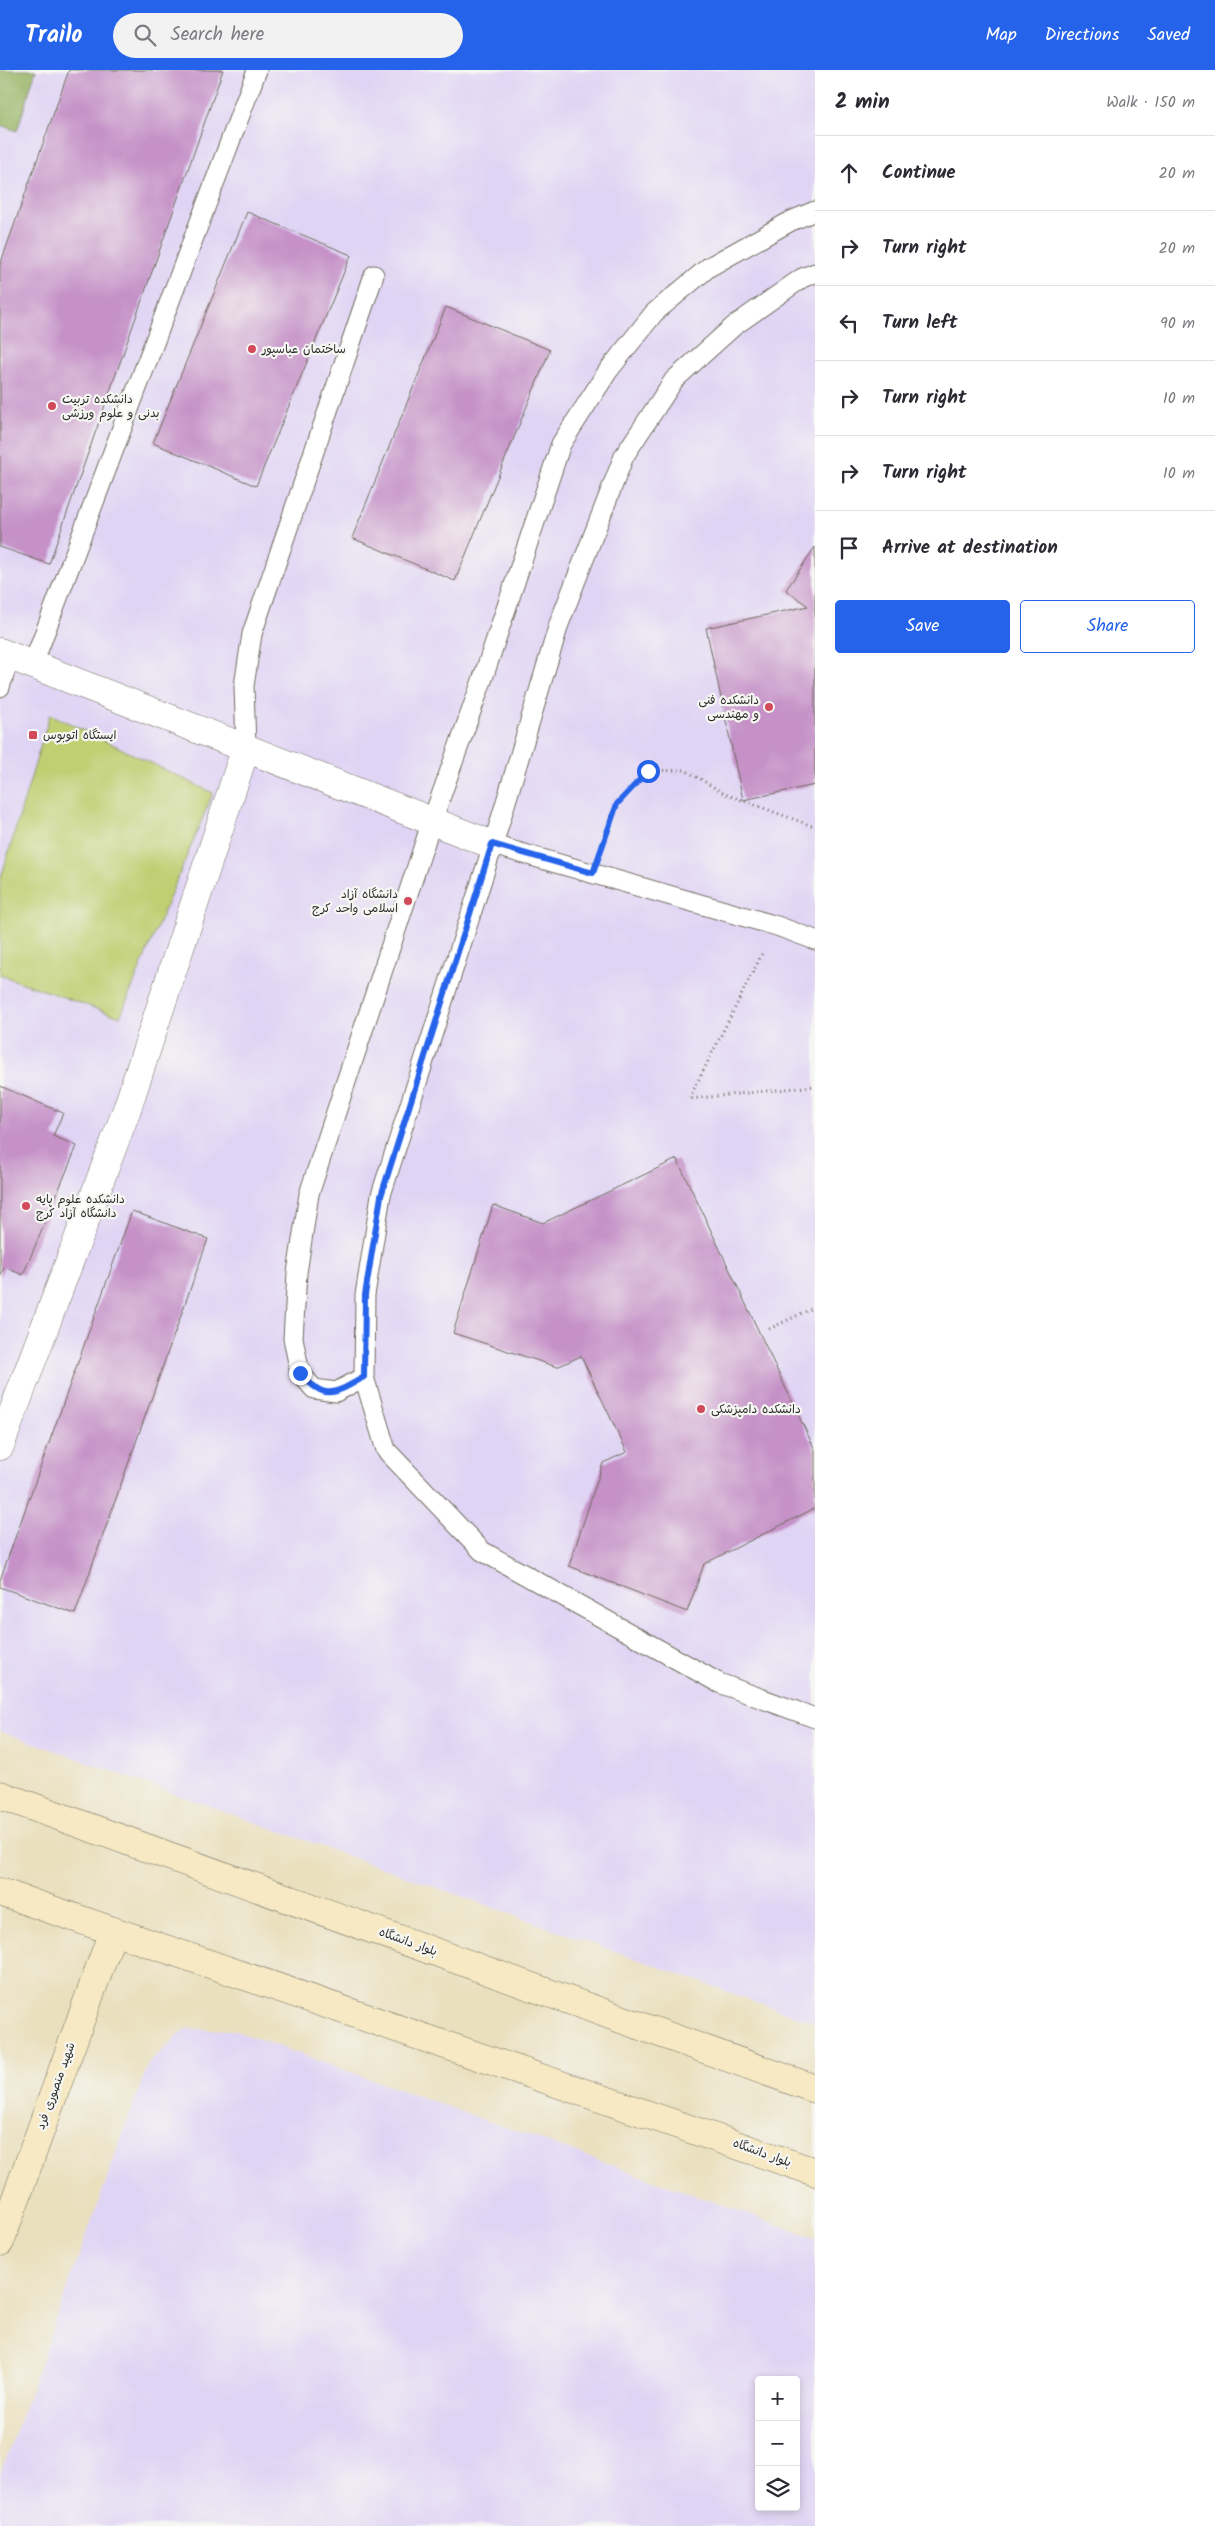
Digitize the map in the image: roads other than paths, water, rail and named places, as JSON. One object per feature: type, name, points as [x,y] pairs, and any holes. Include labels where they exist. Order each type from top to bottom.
[{"type":"street","points":[[14,658],[492,844]]},
{"type":"street","points":[[0,1446],[127,1109],[246,747]]},
{"type":"street","name":"بلوار دانشگاه","points":[[0,1795],[815,2089]]},
{"type":"street","name":"بلوار دانشگاه","points":[[0,1892],[815,2172]]},
{"type":"street","name":"شهید منصوری فرد","points":[[0,2242],[113,1932]]},
{"type":"lane","points":[[0,687],[14,658],[257,70]]},
{"type":"lane","points":[[364,1377],[336,1392],[314,1389],[300,1373],[293,1338],[298,1274],[309,1194],[432,821],[487,666],[561,444],[608,371],[654,313],[709,267],[791,221],[815,211]]},
{"type":"lane","points":[[815,273],[802,278],[734,326],[674,380],[624,456],[559,624],[381,1196],[365,1295],[364,1377],[386,1450],[482,1551],[719,1683],[815,1718]]},
{"type":"lane","points":[[246,747],[244,686],[252,634],[374,275]]},
{"type":"lane","points":[[492,844],[777,926],[815,940]]},
{"type":"place","name":"ساختمان عباسپور","points":[[252,349]]},
{"type":"place","name":"دانشکده تربیت بدنی و علوم ورزشی","points":[[52,406]]},
{"type":"place","name":"دانشکده فنی و مهندسی","points":[[769,707]]},
{"type":"place","name":"ایستگاه اتوبوس","points":[[33,735]]},
{"type":"place","name":"دانشگاه آزاد اسلامی واحد کرج","points":[[408,901]]},
{"type":"place","name":"دانشکده علوم پایه دانشگاه آزاد کرج","points":[[26,1206]]},
{"type":"place","name":"دانشکده دامپزشکی","points":[[701,1409]]}]
